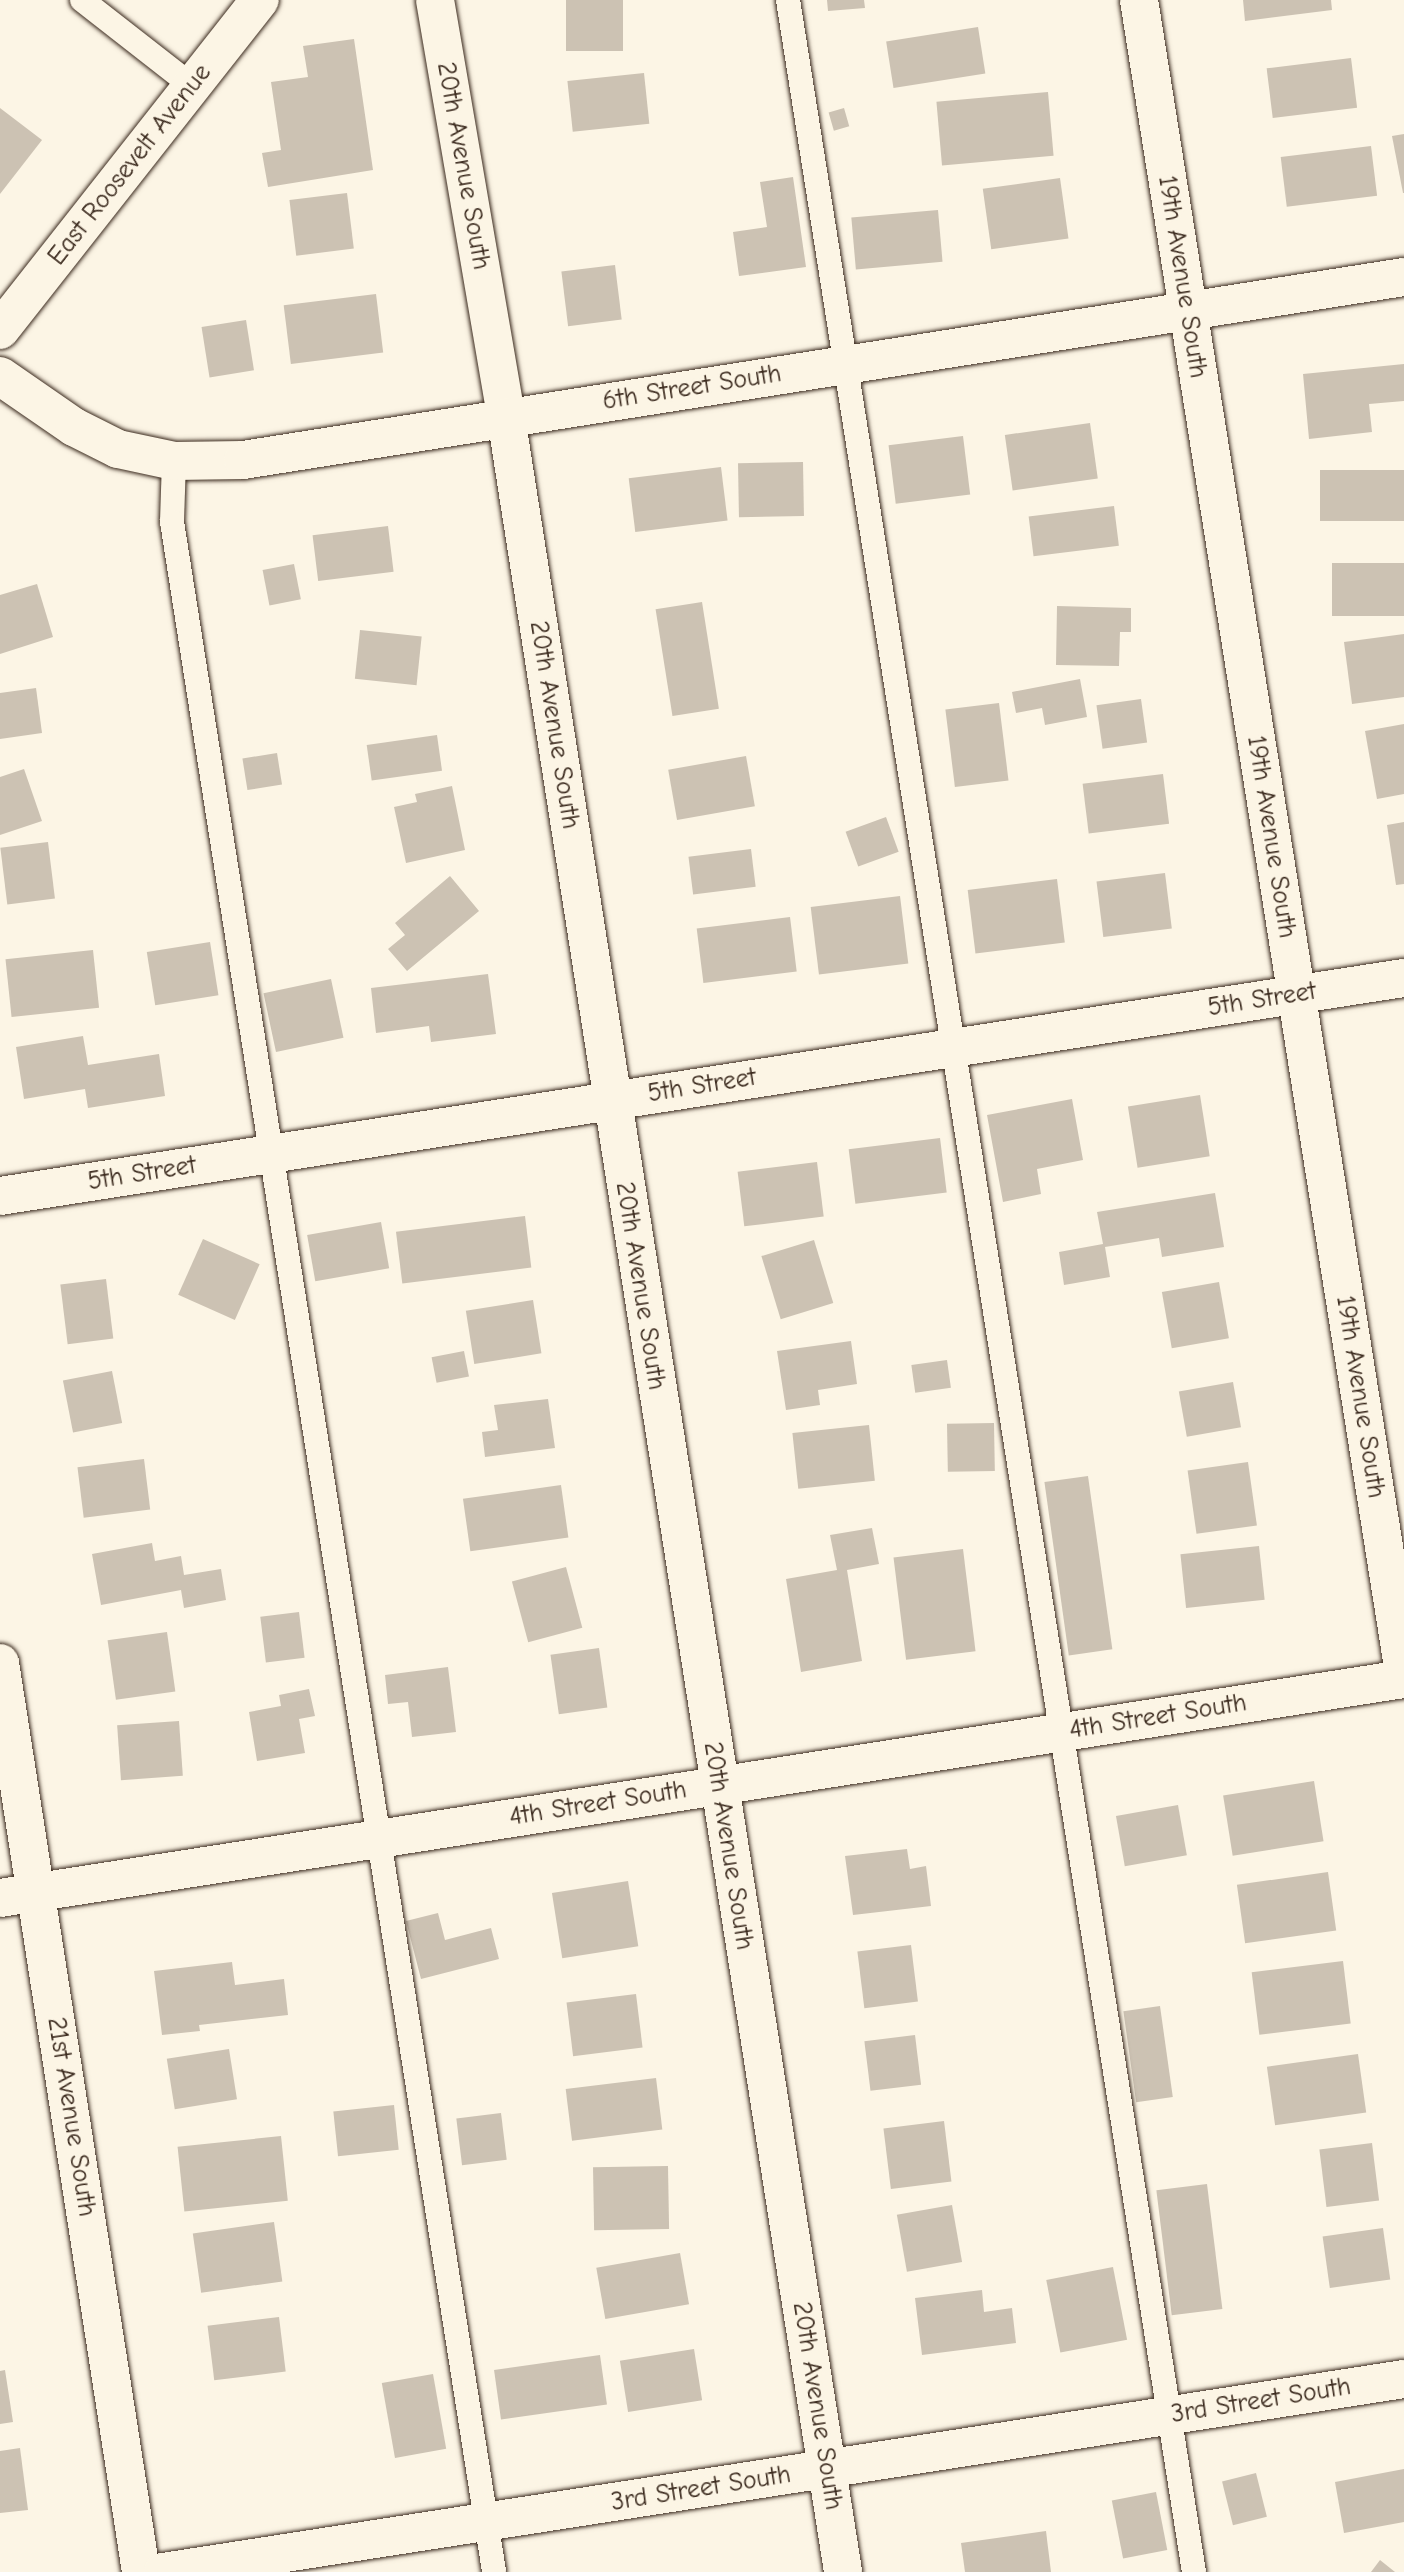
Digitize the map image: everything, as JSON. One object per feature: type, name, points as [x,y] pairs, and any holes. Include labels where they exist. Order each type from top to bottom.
[{"type":"street","name":"East Roosevelt Avenue","points":[[0,330],[260,0]]},
{"type":"street","name":"20th Avenue South","points":[[435,0],[506,417],[843,2572]]},
{"type":"street","name":"19th Avenue South","points":[[1139,0],[1404,1673]]},
{"type":"street","name":"6th Street South","points":[[0,376],[75,428],[118,449],[174,461],[243,460],[1404,277]]},
{"type":"street","name":"5th Street","points":[[0,1196],[1404,978]]},
{"type":"street","name":"21st Avenue South","points":[[0,1663],[18,1895],[141,2572]]},
{"type":"street","name":"4th Street South","points":[[18,1895],[1404,1679]]},
{"type":"street","name":"3rd Street South","points":[[163,2572],[1404,2379]]},
{"type":"lane","points":[[82,0],[192,86]]},
{"type":"lane","points":[[788,0],[844,365],[956,1047],[1060,1732],[1194,2572]]},
{"type":"lane","points":[[174,461],[172,522],[270,1154],[381,1839],[494,2572]]},
{"type":"building","points":[[566,0],[623,0],[623,51],[566,51]]},
{"type":"building","points":[[827,0],[864,0],[865,8],[828,11]]},
{"type":"building","points":[[1243,0],[1331,0],[1332,10],[1245,21]]},
{"type":"building","points":[[978,27],[985,73],[893,88],[886,42]]},
{"type":"building","points":[[354,39],[373,170],[268,187],[262,153],[281,150],[271,82],[308,77],[303,46]]},
{"type":"building","points":[[1351,58],[1357,108],[1273,118],[1267,68]]},
{"type":"building","points":[[644,73],[649,124],[573,132],[567,81]]},
{"type":"building","points":[[1048,92],[1054,156],[942,166],[936,102]]},
{"type":"building","points":[[0,108],[42,140],[0,194]]},
{"type":"building","points":[[844,108],[849,126],[834,131],[829,112]]},
{"type":"building","points":[[1404,134],[1404,193],[1403,193],[1392,136]]},
{"type":"building","points":[[1371,146],[1377,196],[1287,207],[1281,157]]},
{"type":"building","points":[[793,177],[806,267],[739,276],[733,232],[767,227],[760,182]]},
{"type":"building","points":[[1060,178],[1068,238],[991,249],[983,189]]},
{"type":"building","points":[[347,193],[354,249],[296,256],[289,200]]},
{"type":"building","points":[[938,210],[943,262],[856,269],[851,218]]},
{"type":"building","points":[[615,265],[622,320],[568,326],[561,272]]},
{"type":"building","points":[[376,294],[383,353],[291,364],[284,305]]},
{"type":"building","points":[[246,320],[254,370],[210,377],[202,327]]},
{"type":"building","points":[[1404,364],[1404,401],[1369,404],[1372,432],[1309,439],[1303,374]]},
{"type":"building","points":[[1090,423],[1098,478],[1013,490],[1005,435]]},
{"type":"building","points":[[963,436],[970,495],[896,504],[889,445]]},
{"type":"building","points":[[803,462],[804,516],[739,517],[738,463]]},
{"type":"building","points":[[721,467],[728,521],[635,532],[629,478]]},
{"type":"building","points":[[1320,470],[1404,470],[1404,521],[1320,521]]},
{"type":"building","points":[[1114,506],[1119,546],[1034,556],[1029,516]]},
{"type":"building","points":[[388,526],[394,572],[318,581],[313,535]]},
{"type":"building","points":[[1332,563],[1404,563],[1404,616],[1332,616]]},
{"type":"building","points":[[294,564],[301,599],[269,605],[263,570]]},
{"type":"building","points":[[37,584],[53,637],[0,654],[0,595]]},
{"type":"building","points":[[702,602],[719,709],[672,716],[656,609]]},
{"type":"building","points":[[1057,606],[1131,608],[1131,632],[1120,632],[1119,666],[1056,665]]},
{"type":"building","points":[[360,630],[422,636],[417,685],[355,679]]},
{"type":"building","points":[[1404,634],[1404,697],[1352,704],[1344,642]]},
{"type":"building","points":[[1080,679],[1087,717],[1045,725],[1042,708],[1016,713],[1012,692]]},
{"type":"building","points":[[36,688],[42,733],[0,739],[0,693]]},
{"type":"building","points":[[1141,699],[1147,743],[1103,749],[1096,705]]},
{"type":"building","points":[[999,703],[1009,780],[955,787],[945,710]]},
{"type":"building","points":[[1404,724],[1404,794],[1377,799],[1365,731]]},
{"type":"building","points":[[437,735],[442,771],[372,781],[367,745]]},
{"type":"building","points":[[277,753],[282,785],[247,790],[242,758]]},
{"type":"building","points":[[746,756],[755,806],[677,820],[668,770]]},
{"type":"building","points":[[24,769],[42,821],[0,835],[0,777]]},
{"type":"building","points":[[1163,774],[1169,824],[1089,833],[1083,784]]},
{"type":"building","points":[[452,786],[465,850],[406,863],[394,807],[417,802],[415,794]]},
{"type":"building","points":[[886,817],[899,852],[858,866],[846,832]]},
{"type":"building","points":[[1404,822],[1404,884],[1396,885],[1387,825]]},
{"type":"building","points":[[48,842],[55,899],[7,904],[0,848]]},
{"type":"building","points":[[751,849],[756,887],[693,894],[688,857]]},
{"type":"building","points":[[1165,873],[1172,929],[1103,937],[1097,881]]},
{"type":"building","points":[[450,876],[479,911],[407,971],[388,949],[405,935],[395,923]]},
{"type":"building","points":[[1057,879],[1065,943],[975,953],[968,890]]},
{"type":"building","points":[[900,896],[908,963],[819,974],[811,907]]},
{"type":"building","points":[[790,917],[797,972],[703,983],[697,928]]},
{"type":"building","points":[[210,942],[218,995],[155,1005],[147,952]]},
{"type":"building","points":[[93,950],[99,1008],[12,1017],[5,959]]},
{"type":"building","points":[[488,974],[496,1034],[431,1042],[429,1026],[376,1033],[371,988]]},
{"type":"building","points":[[331,979],[343,1038],[276,1052],[264,993]]},
{"type":"building","points":[[83,1036],[88,1065],[159,1054],[165,1096],[88,1108],[85,1089],[24,1099],[16,1047]]},
{"type":"building","points":[[1200,1095],[1210,1156],[1138,1168],[1128,1106]]},
{"type":"building","points":[[1072,1099],[1083,1160],[1037,1169],[1041,1194],[1003,1202],[987,1115]]},
{"type":"building","points":[[940,1138],[947,1193],[855,1204],[849,1149]]},
{"type":"building","points":[[817,1162],[824,1217],[744,1226],[738,1172]]},
{"type":"building","points":[[1215,1193],[1224,1247],[1162,1257],[1159,1238],[1105,1247],[1110,1277],[1064,1285],[1059,1252],[1103,1244],[1097,1212]]},
{"type":"building","points":[[525,1216],[531,1268],[402,1283],[396,1232]]},
{"type":"building","points":[[381,1222],[389,1268],[315,1281],[307,1235]]},
{"type":"building","points":[[203,1239],[260,1264],[235,1320],[178,1295]]},
{"type":"building","points":[[814,1240],[833,1303],[781,1319],[761,1256]]},
{"type":"building","points":[[106,1279],[113,1339],[68,1344],[60,1285]]},
{"type":"building","points":[[1219,1282],[1229,1338],[1172,1348],[1162,1292]]},
{"type":"building","points":[[533,1300],[541,1353],[474,1364],[466,1311]]},
{"type":"building","points":[[851,1341],[857,1384],[818,1390],[820,1405],[786,1410],[777,1351]]},
{"type":"building","points":[[464,1351],[469,1377],[437,1383],[432,1357]]},
{"type":"building","points":[[947,1360],[951,1388],[915,1393],[911,1365]]},
{"type":"building","points":[[112,1371],[122,1423],[73,1433],[63,1381]]},
{"type":"building","points":[[1233,1382],[1241,1427],[1187,1437],[1179,1392]]},
{"type":"building","points":[[548,1399],[555,1448],[485,1457],[482,1432],[498,1430],[494,1405]]},
{"type":"building","points":[[994,1423],[995,1471],[948,1472],[947,1424]]},
{"type":"building","points":[[869,1425],[875,1481],[798,1489],[792,1433]]},
{"type":"building","points":[[144,1459],[150,1510],[84,1518],[77,1467]]},
{"type":"building","points":[[1248,1462],[1257,1525],[1197,1534],[1188,1470]]},
{"type":"building","points":[[1088,1476],[1112,1649],[1069,1655],[1044,1482]]},
{"type":"building","points":[[561,1485],[568,1537],[470,1551],[463,1499]]},
{"type":"building","points":[[872,1528],[879,1564],[847,1570],[862,1661],[801,1672],[786,1579],[837,1570],[830,1535]]},
{"type":"building","points":[[152,1543],[155,1561],[181,1556],[184,1575],[221,1569],[226,1600],[184,1608],[181,1590],[101,1605],[92,1554]]},
{"type":"building","points":[[1259,1546],[1265,1600],[1186,1608],[1180,1554]]},
{"type":"building","points":[[963,1549],[976,1651],[906,1660],[894,1558]]},
{"type":"building","points":[[566,1567],[582,1628],[528,1642],[512,1581]]},
{"type":"building","points":[[299,1612],[305,1658],[266,1662],[260,1617]]},
{"type":"building","points":[[167,1632],[175,1691],[116,1700],[108,1640]]},
{"type":"building","points":[[599,1648],[607,1707],[559,1714],[550,1655]]},
{"type":"building","points":[[448,1667],[456,1732],[412,1737],[408,1702],[388,1704],[385,1675]]},
{"type":"building","points":[[309,1689],[315,1716],[299,1719],[305,1753],[257,1761],[249,1712],[281,1706],[279,1695]]},
{"type":"building","points":[[179,1721],[183,1776],[121,1780],[117,1725]]},
{"type":"building","points":[[1314,1781],[1324,1841],[1233,1856],[1223,1795]]},
{"type":"building","points":[[1178,1805],[1187,1855],[1125,1866],[1116,1816]]},
{"type":"building","points":[[907,1849],[910,1869],[926,1866],[931,1906],[853,1915],[845,1856]]},
{"type":"building","points":[[1328,1872],[1336,1930],[1245,1943],[1237,1885]]},
{"type":"building","points":[[628,1881],[638,1946],[562,1958],[552,1893]]},
{"type":"building","points":[[438,1913],[445,1940],[491,1928],[499,1959],[421,1979],[406,1921]]},
{"type":"building","points":[[911,1945],[918,2002],[864,2008],[857,1952]]},
{"type":"building","points":[[1343,1961],[1351,2024],[1259,2035],[1252,1972]]},
{"type":"building","points":[[232,1962],[235,1985],[284,1979],[288,2015],[199,2025],[200,2031],[162,2035],[154,1971]]},
{"type":"building","points":[[636,1994],[643,2048],[573,2056],[567,2003]]},
{"type":"building","points":[[1160,2006],[1173,2097],[1136,2102],[1123,2011]]},
{"type":"building","points":[[915,2035],[921,2085],[870,2091],[864,2041]]},
{"type":"building","points":[[229,2049],[237,2099],[175,2109],[167,2059]]},
{"type":"building","points":[[1358,2054],[1366,2112],[1275,2125],[1267,2067]]},
{"type":"building","points":[[656,2078],[662,2130],[572,2141],[566,2089]]},
{"type":"building","points":[[394,2105],[399,2150],[338,2156],[333,2111]]},
{"type":"building","points":[[501,2113],[507,2160],[462,2165],[456,2118]]},
{"type":"building","points":[[944,2121],[951,2182],[891,2189],[883,2128]]},
{"type":"building","points":[[281,2136],[288,2201],[184,2212],[178,2147]]},
{"type":"building","points":[[1372,2143],[1379,2201],[1326,2207],[1319,2149]]},
{"type":"building","points":[[668,2166],[669,2229],[594,2230],[593,2167]]},
{"type":"building","points":[[1207,2184],[1222,2309],[1172,2315],[1156,2190]]},
{"type":"building","points":[[952,2205],[962,2262],[907,2272],[897,2215]]},
{"type":"building","points":[[274,2222],[282,2281],[201,2293],[193,2233]]},
{"type":"building","points":[[1383,2228],[1390,2279],[1330,2288],[1323,2236]]},
{"type":"building","points":[[680,2253],[689,2304],[605,2319],[596,2268]]},
{"type":"building","points":[[1113,2267],[1127,2340],[1060,2353],[1046,2280]]},
{"type":"building","points":[[982,2290],[984,2312],[1012,2308],[1016,2343],[922,2355],[915,2298]]},
{"type":"building","points":[[279,2317],[286,2372],[214,2380],[208,2326]]},
{"type":"building","points":[[694,2349],[702,2400],[628,2412],[620,2361]]},
{"type":"building","points":[[600,2355],[607,2405],[501,2419],[494,2370]]},
{"type":"building","points":[[5,2370],[13,2422],[0,2424],[0,2371]]},
{"type":"building","points":[[433,2374],[446,2449],[395,2458],[382,2383]]},
{"type":"building","points":[[20,2448],[28,2510],[0,2513],[0,2451]]},
{"type":"building","points":[[1404,2469],[1404,2522],[1344,2533],[1335,2482]]},
{"type":"building","points":[[1256,2473],[1267,2517],[1233,2525],[1222,2481]]},
{"type":"building","points":[[1156,2492],[1167,2550],[1123,2559],[1112,2501]]},
{"type":"building","points":[[1046,2531],[1051,2572],[965,2572],[961,2543]]},
{"type":"building","points":[[1380,2560],[1395,2572],[1371,2572]]}]
